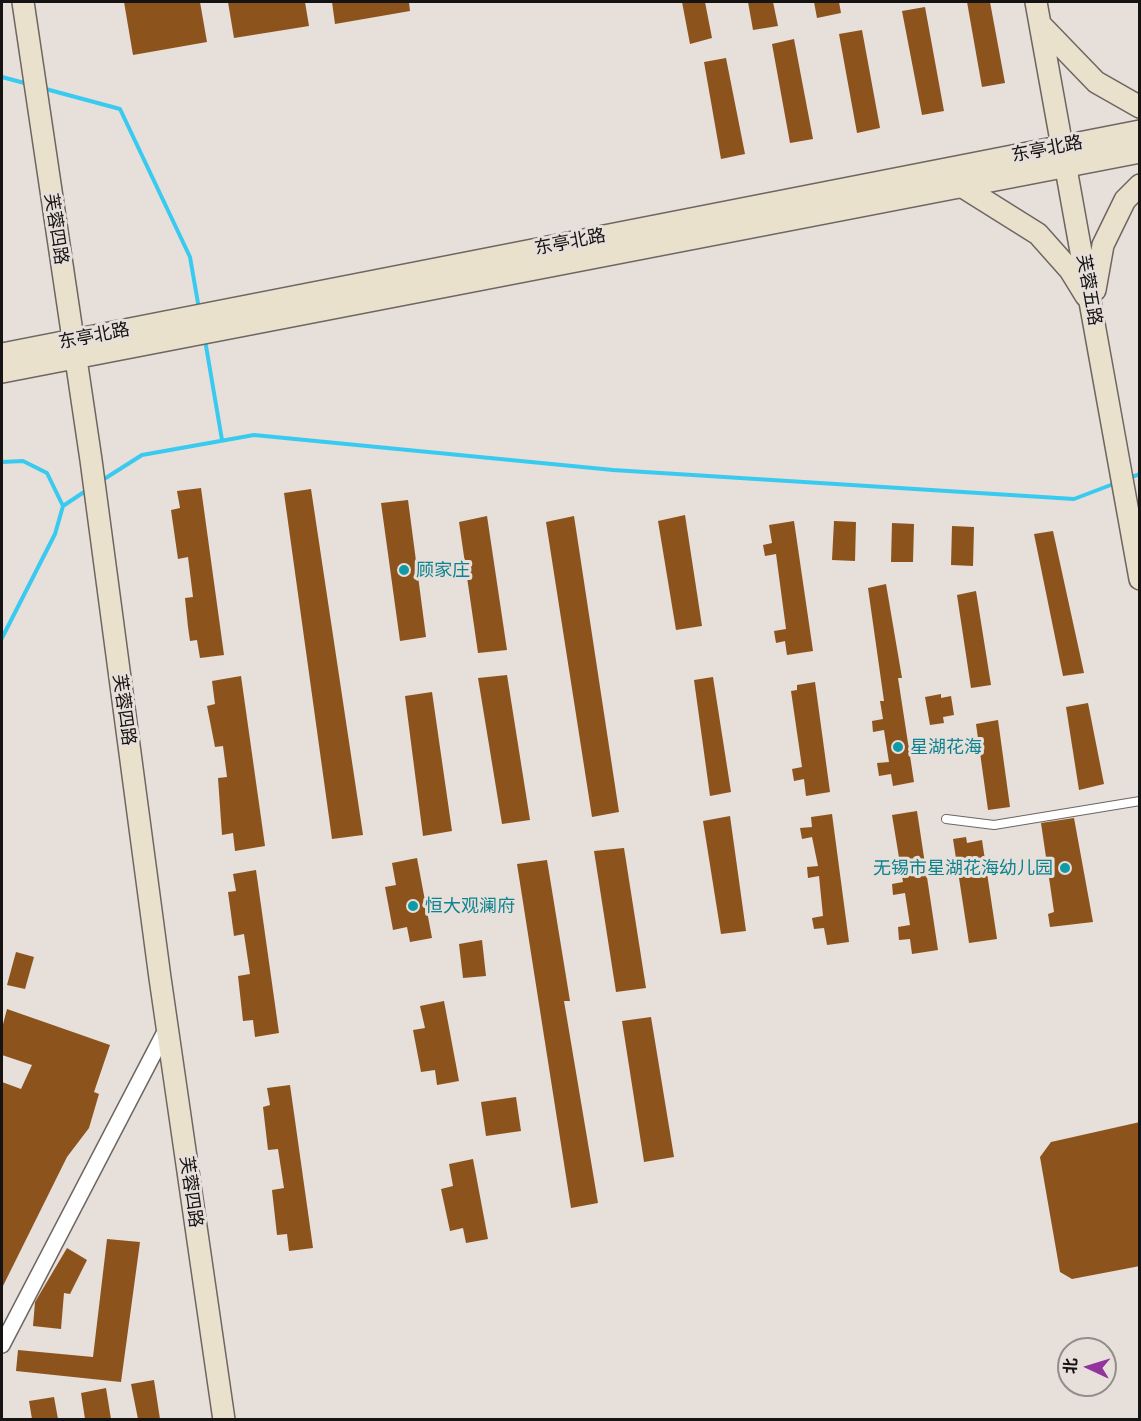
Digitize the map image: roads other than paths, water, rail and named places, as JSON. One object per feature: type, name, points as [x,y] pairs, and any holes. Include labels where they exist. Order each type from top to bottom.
[{"type":"main road","name":"芙蓉四路","points":[[23,2],[91,460],[224,1419]]},
{"type":"main road","name":"芙蓉五路","points":[[1036,2],[1140,579]]},
{"type":"main road","points":[[1040,24],[1096,82],[1140,107]]},
{"type":"main road","name":"东亭北路","points":[[2,372],[75,349],[179,328],[963,187],[1140,132]]},
{"type":"main road","name":"东亭北路","points":[[219,321],[1065,156],[1140,152]]},
{"type":"main road","points":[[1092,305],[1103,245],[1125,200],[1140,185]]},
{"type":"main road","points":[[963,187],[1038,234],[1070,270],[1092,305]]},
{"type":"main road","name":"东亭北路","points":[[2,354],[75,349]]},
{"type":"street","points":[[2,1345],[168,1028]]},
{"type":"lane","points":[[946,819],[994,825],[1140,801]]},
{"type":"waterway","points":[[2,77],[28,84]]},
{"type":"waterway","points":[[42,88],[120,109],[190,257],[199,309]]},
{"type":"waterway","points":[[205,340],[222,440]]},
{"type":"waterway","points":[[101,481],[142,455],[254,435],[613,470],[1074,499],[1116,483]]},
{"type":"waterway","points":[[2,462],[23,461],[47,473],[63,506],[87,490]]},
{"type":"waterway","points":[[1129,478],[1140,474]]},
{"type":"waterway","points":[[2,638],[55,534],[63,506]]},
{"type":"place","name":"顾家庄","points":[[404,570]]},
{"type":"place","name":"星湖花海","points":[[898,747]]},
{"type":"place","name":"无锡市星湖花海幼儿园","points":[[1065,868]]},
{"type":"place","name":"恒大观澜府","points":[[413,906]]}]
